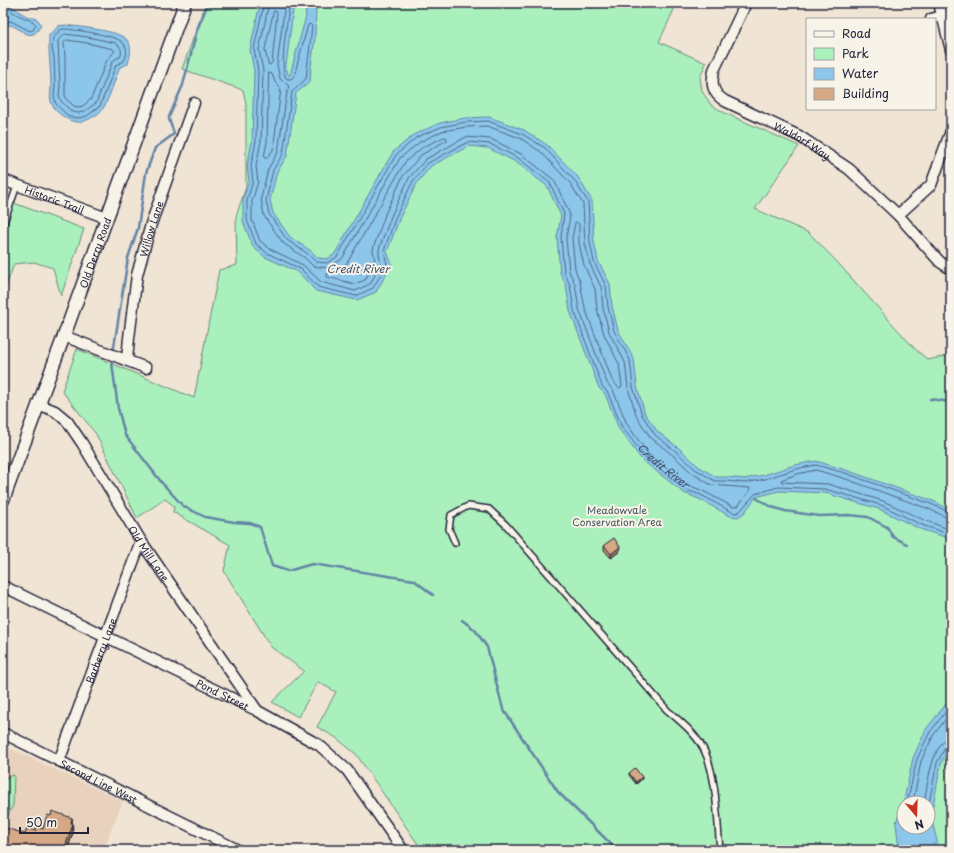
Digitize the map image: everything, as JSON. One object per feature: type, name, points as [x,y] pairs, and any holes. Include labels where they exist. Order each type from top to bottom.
[{"type":"street","name":"Old Derry Road","points":[[3,500],[185,3]]},
{"type":"street","name":"Waldorf Way","points":[[746,3],[714,70],[712,80],[714,90],[720,98],[799,136],[849,169],[898,215],[940,262],[951,270]]},
{"type":"street","points":[[939,3],[951,50]]},
{"type":"street","points":[[935,18],[942,16]]},
{"type":"street","name":"Willow Lane","points":[[119,357],[129,338],[137,275],[151,224],[194,103]]},
{"type":"street","points":[[898,215],[931,185],[951,131]]},
{"type":"street","name":"Historic Trail","points":[[3,180],[107,218]]},
{"type":"street","points":[[64,336],[146,368]]},
{"type":"street","name":"Old Mill Lane","points":[[38,404],[55,411],[67,421],[82,443],[141,541],[256,710]]},
{"type":"street","name":"Barberry Lane","points":[[58,761],[141,541]]},
{"type":"street","name":"Pond Street","points":[[3,586],[256,710],[319,745],[347,770],[403,850]]},
{"type":"street","name":"Second Line West","points":[[3,733],[238,850]]},
{"type":"lane","points":[[3,225],[17,186]]},
{"type":"lane","points":[[455,543],[449,529],[452,515],[468,506],[489,509],[506,525],[667,710],[690,730],[703,746],[710,762],[720,850]]},
{"type":"shaded area","points":[[3,745],[123,801],[103,850],[3,850]]},
{"type":"green space","name":"Meadowvale Conservation Area","points":[[206,3],[677,3],[659,42],[706,63],[700,77],[702,91],[711,105],[725,113],[799,146],[755,209],[809,233],[915,349],[928,360],[951,355],[951,850],[422,850],[356,754],[335,737],[317,727],[336,692],[318,682],[298,717],[272,702],[304,671],[271,647],[224,571],[230,545],[173,512],[174,506],[165,499],[137,518],[96,434],[62,391],[77,349],[194,398],[219,270],[237,265],[236,216],[246,187],[246,104],[243,90],[182,69]]},
{"type":"green space","points":[[3,199],[84,229],[61,296],[53,268],[34,262],[14,264],[3,295]]},
{"type":"green space","points":[[14,775],[13,805],[3,826],[3,781],[4,778]]},
{"type":"water","points":[[3,3],[10,5],[29,17],[37,19],[41,25],[37,31],[30,35],[10,25],[3,26]]},
{"type":"water","name":"Credit River","points":[[260,3],[294,3],[286,65],[288,75],[290,75],[306,16],[304,3],[316,3],[315,38],[310,82],[296,93],[287,156],[277,172],[270,200],[273,213],[290,237],[311,251],[318,258],[327,259],[334,255],[393,152],[415,134],[440,123],[465,118],[489,117],[524,130],[547,145],[578,177],[592,201],[594,241],[598,261],[610,284],[612,306],[618,330],[634,359],[637,386],[645,414],[658,432],[698,466],[716,477],[744,479],[764,475],[795,465],[816,461],[933,501],[951,510],[951,539],[920,529],[879,509],[825,493],[779,491],[756,497],[744,513],[738,517],[730,516],[699,499],[684,493],[642,460],[619,429],[605,394],[599,388],[570,311],[566,285],[560,273],[557,237],[561,216],[547,186],[516,162],[488,148],[469,146],[431,166],[417,183],[400,217],[387,252],[392,264],[376,292],[357,300],[316,291],[298,272],[265,257],[253,247],[243,221],[243,199],[249,180],[247,166],[252,141],[254,71],[250,50]]},
{"type":"water","points":[[65,25],[107,31],[123,37],[127,40],[130,46],[128,64],[120,67],[104,107],[94,116],[81,122],[69,120],[60,114],[51,102],[49,34],[58,26]]},
{"type":"water","points":[[951,698],[951,744],[941,764],[935,795],[905,795],[913,758],[926,729]]},
{"type":"water","points":[[897,835],[935,835],[939,850],[899,850]]},
{"type":"building","points":[[584,3],[593,3],[592,6]]},
{"type":"building","points":[[614,538],[620,547],[611,554],[604,545]]},
{"type":"building","points":[[635,768],[642,777],[636,782],[629,773]]},
{"type":"building","points":[[52,811],[72,818],[71,823],[73,824],[64,850],[56,848],[56,850],[29,850],[23,848],[23,850],[3,850],[3,837],[6,828],[25,834],[27,828],[35,831],[37,827],[43,829],[47,815],[51,816]]},
{"type":"waterway","points":[[113,353],[128,258],[138,228],[146,173],[155,148],[174,134],[169,117],[183,85],[197,30],[208,3]]},
{"type":"waterway","points":[[112,358],[118,408],[125,435],[162,483],[183,506],[205,517],[250,523],[260,527],[272,566],[288,571],[312,564],[414,580],[433,595]]},
{"type":"waterway","points":[[930,399],[951,402]]},
{"type":"waterway","points":[[756,498],[772,507],[785,511],[819,516],[849,515],[868,517],[887,527],[893,537],[907,544]]},
{"type":"waterway","points":[[462,620],[475,630],[487,647],[503,709],[558,792],[617,850]]}]
